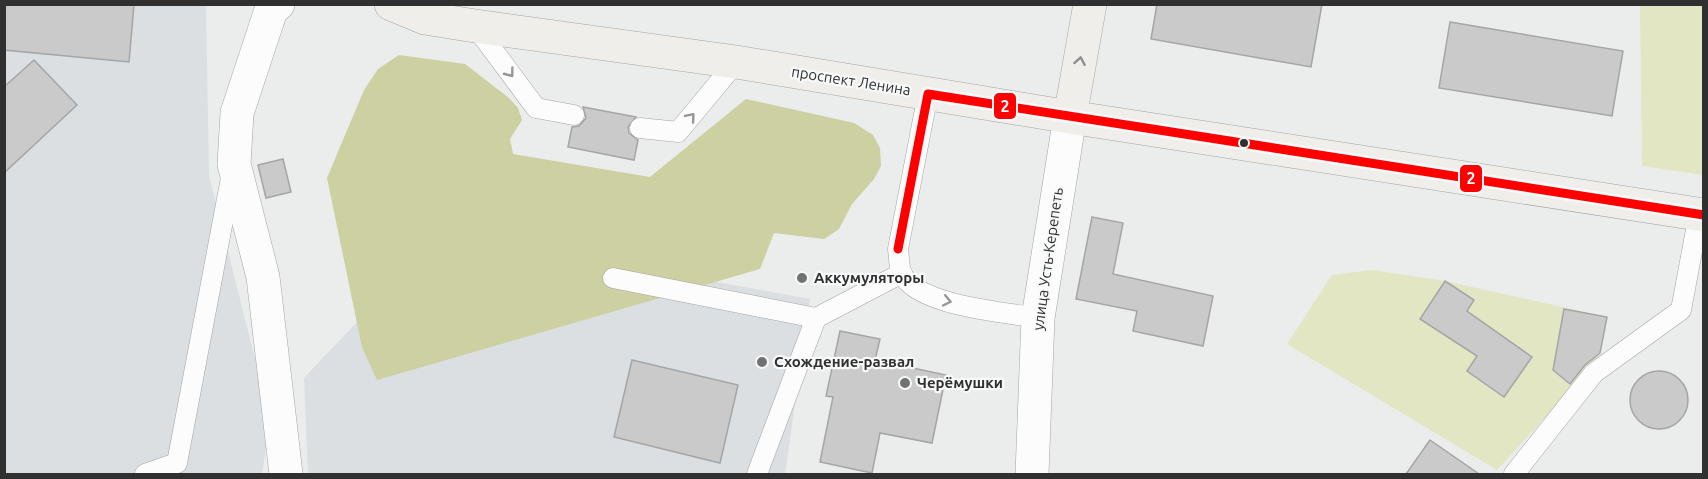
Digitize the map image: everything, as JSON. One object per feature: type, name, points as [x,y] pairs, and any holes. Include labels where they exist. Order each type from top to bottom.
[{"type":"main road","name":"проспект Ленина","points":[[391,4],[424,18],[736,62],[1070,117],[1701,214]]},
{"type":"main road","points":[[1070,117],[1090,4]]},
{"type":"street","points":[[278,4],[271,10],[237,113],[234,164],[264,277],[286,474]]},
{"type":"street","name":"улица Усть-Керепеть","points":[[1032,474],[1038,318],[1070,117]]},
{"type":"lane","points":[[476,26],[536,108],[574,115]]},
{"type":"lane","points":[[640,128],[678,132],[736,62]]},
{"type":"lane","points":[[928,94],[898,249],[902,273],[917,291],[939,300],[1038,318]]},
{"type":"lane","points":[[145,474],[177,463],[234,164]]},
{"type":"lane","points":[[1514,474],[1594,373],[1681,310],[1701,214]]},
{"type":"lane","points":[[613,278],[816,318],[902,273]]},
{"type":"lane","points":[[757,474],[816,318]]},
{"type":"shaded area","points":[[4,5],[206,5],[209,175],[270,419],[262,474],[5,474]]},
{"type":"shaded area","points":[[510,244],[810,299],[785,474],[308,474],[304,378],[422,253]]},
{"type":"green space","points":[[1640,5],[1703,5],[1703,175],[1642,166]]},
{"type":"green space","points":[[399,55],[465,64],[509,98],[518,108],[522,120],[510,139],[513,154],[650,177],[746,99],[854,123],[873,135],[880,148],[881,166],[874,179],[852,204],[839,229],[824,239],[774,233],[760,269],[377,380],[362,347],[327,178],[364,90],[378,69]]},
{"type":"green space","points":[[1372,270],[1445,281],[1607,317],[1600,353],[1574,386],[1497,470],[1287,344],[1332,275]]},
{"type":"building","points":[[4,4],[134,4],[129,62],[4,50]]},
{"type":"building","points":[[1157,4],[1322,4],[1311,67],[1151,39]]},
{"type":"building","points":[[1450,22],[1623,51],[1612,116],[1439,88]]},
{"type":"building","points":[[34,60],[77,105],[4,173],[4,87]]},
{"type":"building","points":[[583,107],[636,117],[628,127],[629,133],[638,140],[634,160],[568,147],[572,127],[579,126],[586,118]]},
{"type":"building","points":[[283,159],[291,192],[266,198],[258,165]]},
{"type":"building","points":[[1092,217],[1123,223],[1113,274],[1213,296],[1203,346],[1133,331],[1137,311],[1076,299]]},
{"type":"building","points":[[1445,281],[1474,300],[1467,311],[1532,357],[1504,397],[1467,371],[1477,356],[1420,319]]},
{"type":"building","points":[[1564,309],[1607,317],[1600,353],[1585,365],[1570,384],[1553,370]]},
{"type":"building","points":[[840,331],[880,339],[875,360],[946,375],[932,443],[880,433],[872,473],[820,462],[833,397],[826,396]]},
{"type":"building","points":[[632,360],[738,385],[720,463],[614,437]]},
{"type":"building","points":[[1653,371],[1665,371],[1675,375],[1684,384],[1688,406],[1680,421],[1665,429],[1653,429],[1643,425],[1634,416],[1630,406],[1630,394],[1634,384],[1643,375]]},
{"type":"building","points":[[1430,440],[1479,474],[1406,474]]},
{"type":"transit line","name":"2","points":[[898,249],[928,94],[1704,215]]},
{"type":"place","name":"Аккумуляторы","points":[[802,278]]},
{"type":"place","name":"Схождение-развал","points":[[762,362]]},
{"type":"place","name":"Черёмушки","points":[[905,383]]}]
